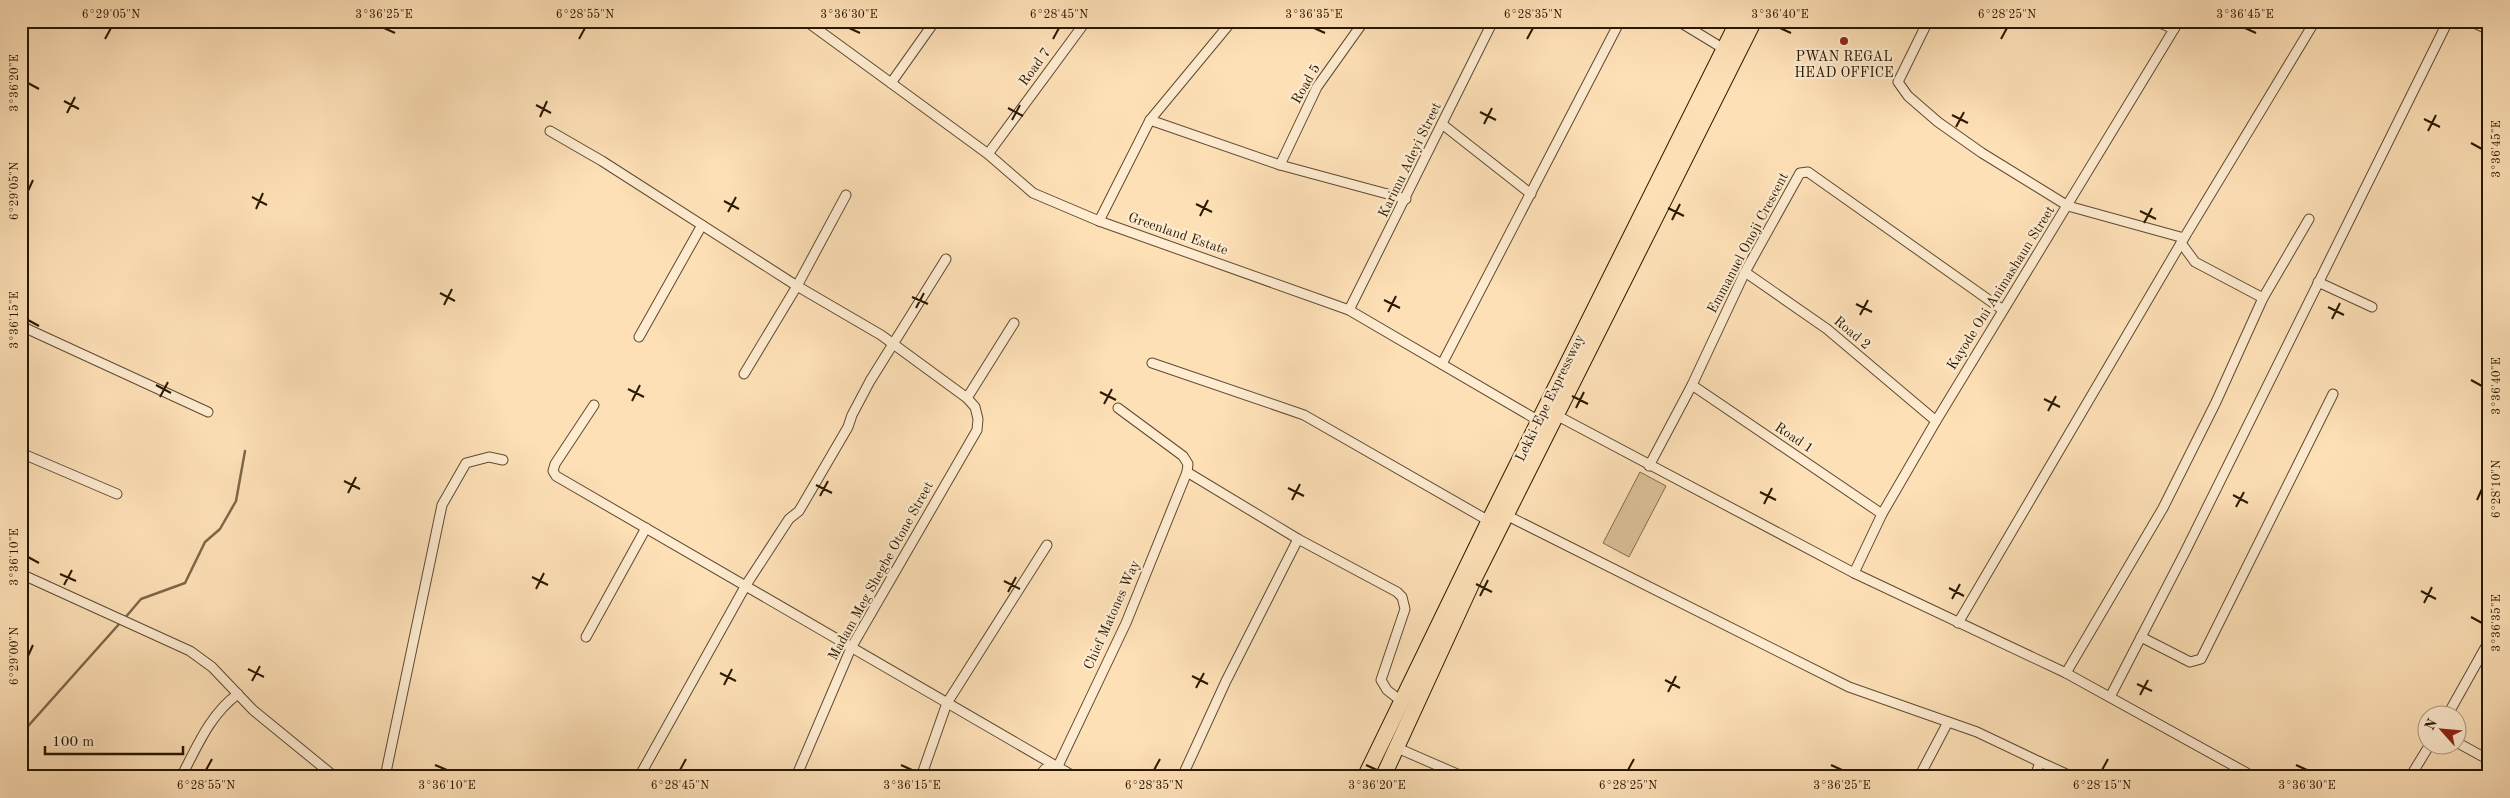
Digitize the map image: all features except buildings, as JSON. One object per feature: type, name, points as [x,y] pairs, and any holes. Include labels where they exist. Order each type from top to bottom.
[{"type":"highway","name":"Lekki-Epe Expressway","points":[[1382,777],[1506,515],[1556,416],[1606,300],[1738,21]]},
{"type":"highway","name":"Lekki-Epe Expressway","points":[[1364,777],[1539,421],[1606,300],[1754,21]]},
{"type":"street","name":"Greenland Estate","points":[[806,21],[988,154],[1033,193],[1099,221],[1350,310],[1539,421]]},
{"type":"street","points":[[891,83],[935,21]]},
{"type":"street","name":"Road 7","points":[[988,154],[1086,21]]},
{"type":"street","points":[[1099,221],[1150,120],[1232,21]]},
{"type":"street","name":"Road 5","points":[[1280,165],[1317,87],[1364,21]]},
{"type":"street","name":"Karimu Adeyi Street","points":[[1350,310],[1494,21]]},
{"type":"street","points":[[1442,364],[1620,21]]},
{"type":"street","points":[[1678,21],[1724,49]]},
{"type":"street","points":[[1928,21],[1901,72],[1898,82],[1900,88],[1938,122],[1982,154],[2068,206],[2182,241],[2195,262],[2263,298]]},
{"type":"street","points":[[2156,21],[2176,25]]},
{"type":"street","points":[[1958,623],[2182,241],[2315,21]]},
{"type":"street","points":[[2110,697],[2448,21]]},
{"type":"street","points":[[2473,22],[2489,30]]},
{"type":"street","name":"Kayode Oni Animashaun Street","points":[[1854,573],[1882,514],[1936,421],[2176,25]]},
{"type":"street","points":[[1150,120],[1280,165],[1406,199]]},
{"type":"street","points":[[1442,124],[1531,194]]},
{"type":"street","points":[[550,131],[602,161],[797,286],[871,329],[966,398],[1014,323]]},
{"type":"street","name":"Emmanuel Onoji Crescent","points":[[1649,466],[1692,385],[1745,272],[1797,176],[1808,172],[2003,310]]},
{"type":"street","points":[[744,374],[797,286],[846,195]]},
{"type":"street","points":[[2066,672],[2163,508],[2216,402],[2263,298],[2309,219]]},
{"type":"street","points":[[639,337],[702,225]]},
{"type":"street","points":[[639,777],[746,585],[789,519],[799,511],[892,344],[946,259]]},
{"type":"street","name":"Road 2","points":[[1745,272],[1827,329],[1936,421]]},
{"type":"street","points":[[2318,282],[2372,307]]},
{"type":"street","points":[[21,326],[208,412]]},
{"type":"street","points":[[1152,362],[1304,415],[1489,521]]},
{"type":"street","name":"Road 1","points":[[1692,385],[1882,514]]},
{"type":"street","points":[[2141,637],[2180,659],[2190,662],[2200,659],[2333,394]]},
{"type":"street","name":"Madam Meg Shegbe Otone Street","points":[[796,777],[850,648],[977,430],[978,419],[975,407],[966,398]]},
{"type":"street","points":[[594,405],[555,464],[553,471],[568,484],[746,585],[850,648],[1075,777]]},
{"type":"street","points":[[1118,408],[1183,456],[1188,464],[1187,472],[1298,539],[1388,587],[1402,597],[1405,609],[1381,680],[1387,690],[1401,701]]},
{"type":"street","points":[[1556,416],[1854,573],[2066,672],[2254,777]]},
{"type":"street","points":[[21,453],[117,494]]},
{"type":"street","points":[[385,777],[442,505],[466,463],[489,457],[503,460]]},
{"type":"street","name":"Chief Matones Way","points":[[1058,766],[1126,622],[1187,472]]},
{"type":"street","points":[[1506,515],[1849,687],[1977,732],[2073,777]]},
{"type":"street","points":[[586,637],[646,528]]},
{"type":"street","points":[[1182,777],[1226,681],[1298,539]]},
{"type":"street","points":[[920,777],[947,704],[1047,545]]},
{"type":"street","points":[[21,574],[190,651],[212,667],[253,710],[335,777]]},
{"type":"street","points":[[2453,706],[2489,641]]},
{"type":"street","points":[[181,777],[213,717],[223,704],[238,694]]},
{"type":"street","points":[[1919,777],[1948,722]]},
{"type":"street","points":[[1395,747],[1464,777]]},
{"type":"street","points":[[2468,748],[2489,760]]},
{"type":"street","points":[[2410,777],[2423,756]]},
{"type":"street","points":[[2035,777],[2040,762]]},
{"type":"street","points":[[1038,777],[1045,769],[1058,766]]},
{"type":"street","points":[[2233,777],[2237,768]]},
{"type":"shaded area","points":[[1640,472],[1666,486],[1629,557],[1603,543]]},
{"type":"waterway","points":[[124,619],[141,599],[185,583],[205,542],[220,529],[236,501],[245,451]]},
{"type":"waterway","points":[[21,734],[120,623]]},
{"type":"place","name":"PWAN REGAL HEAD OFFICE","points":[[1844,41]]}]
